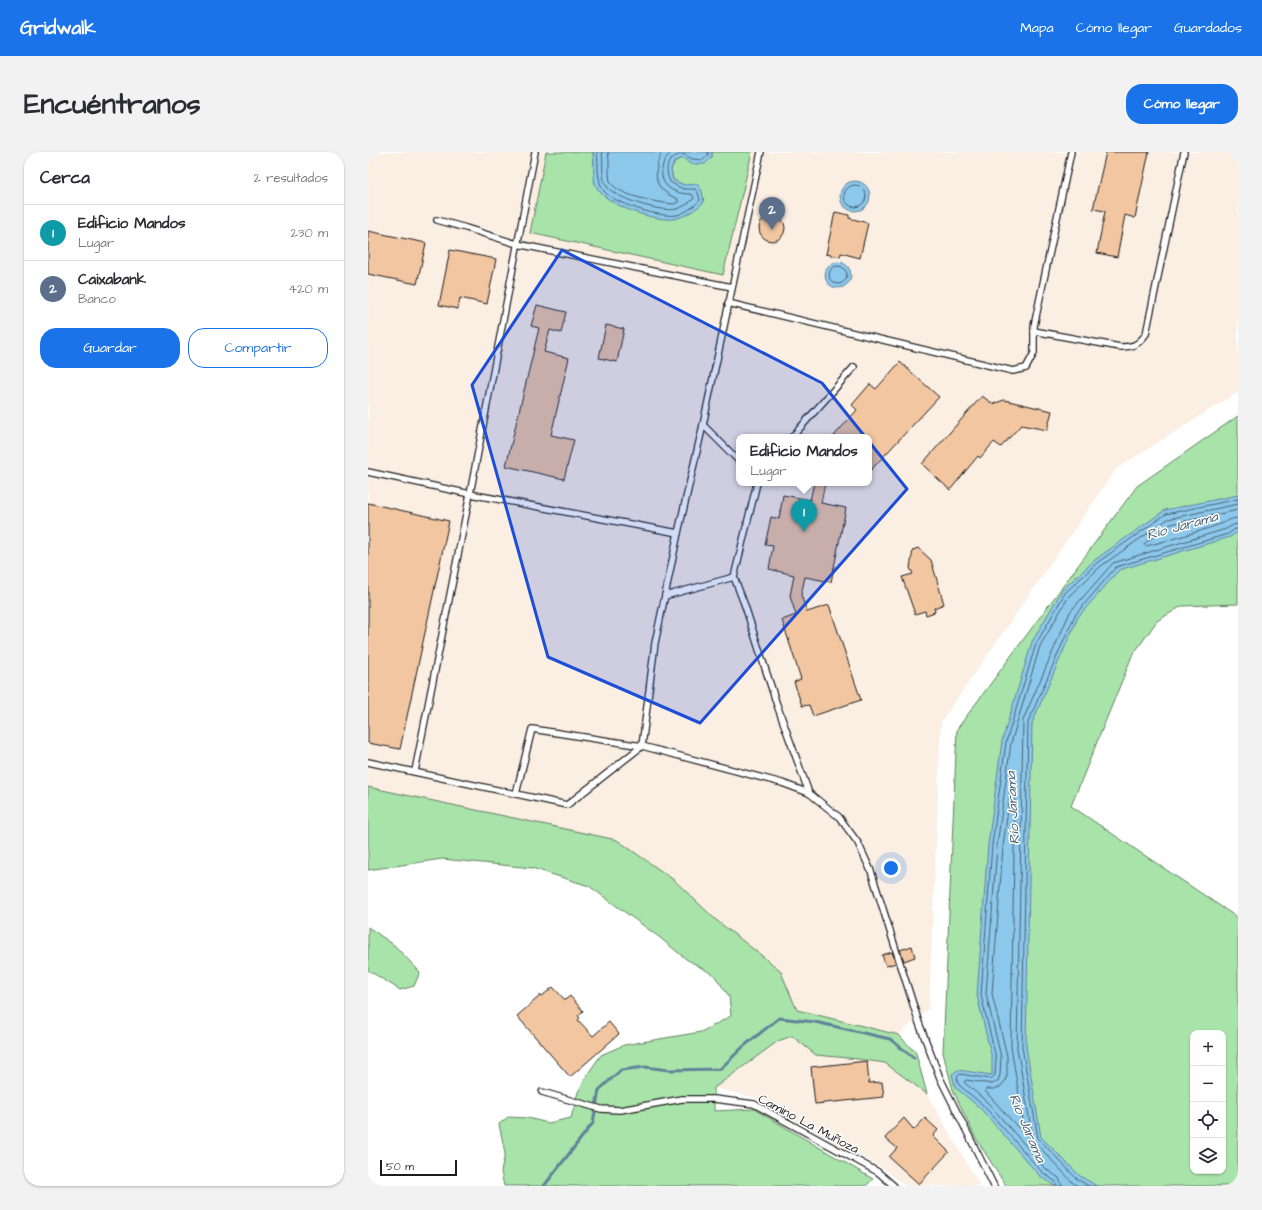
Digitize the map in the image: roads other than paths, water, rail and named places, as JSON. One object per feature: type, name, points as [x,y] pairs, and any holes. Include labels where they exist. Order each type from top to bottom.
[{"type":"lane","points":[[415,772],[535,152]]},
{"type":"lane","points":[[368,762],[567,805],[642,746],[656,643],[665,596],[678,532],[704,425],[760,152]]},
{"type":"lane","points":[[728,303],[1013,372],[1026,368],[1034,353],[1034,331],[1071,152]]},
{"type":"lane","points":[[1034,331],[1120,347],[1129,347],[1140,343],[1146,334],[1184,152]]},
{"type":"lane","points":[[437,220],[517,244],[732,287]]},
{"type":"lane","points":[[795,434],[854,367]]},
{"type":"lane","points":[[704,425],[736,458]]},
{"type":"lane","points":[[368,472],[470,494],[678,532]]},
{"type":"lane","points":[[756,486],[734,577],[745,606],[779,712],[809,793]]},
{"type":"lane","points":[[665,596],[734,577]]},
{"type":"lane","points":[[516,794],[532,729],[642,746],[782,783],[809,793],[839,817],[858,842],[871,871],[919,1023],[940,1078],[994,1186]]},
{"type":"lane","name":"Camino La Muñoza","points":[[542,1092],[601,1109],[620,1110],[682,1098],[714,1099],[754,1104],[878,1172],[894,1186]]},
{"type":"water","points":[[593,152],[712,152],[712,157],[705,164],[690,164],[683,158],[675,161],[671,169],[673,180],[684,185],[697,184],[702,191],[704,202],[685,215],[678,218],[669,219],[646,216],[620,206],[601,193],[596,186],[594,179]]},
{"type":"water","points":[[855,181],[861,182],[869,190],[869,202],[861,210],[855,211],[849,210],[841,202],[840,196],[841,190],[849,182]]},
{"type":"water","points":[[838,262],[847,266],[851,275],[847,284],[838,288],[829,284],[825,275],[829,266]]},
{"type":"water","name":"Río Jarama","points":[[1238,495],[1238,532],[1230,537],[1119,570],[1078,617],[1032,723],[1026,1046],[1041,1137],[1080,1176],[1097,1186],[1055,1186],[1040,1176],[980,1108],[955,1087],[952,1074],[958,1070],[992,1075],[992,1059],[977,995],[988,845],[1002,741],[1032,642],[1062,590],[1096,559],[1165,510]]},
{"type":"waterway","points":[[544,1186],[593,1123],[599,1090],[621,1070],[645,1067],[669,1070],[720,1069],[744,1046],[779,1018],[815,1022],[890,1039],[914,1058]]},
{"type":"place","name":"Caixabank","points":[[772,230]]},
{"type":"place","name":"Edificio Mandos","points":[[804,532]]}]
